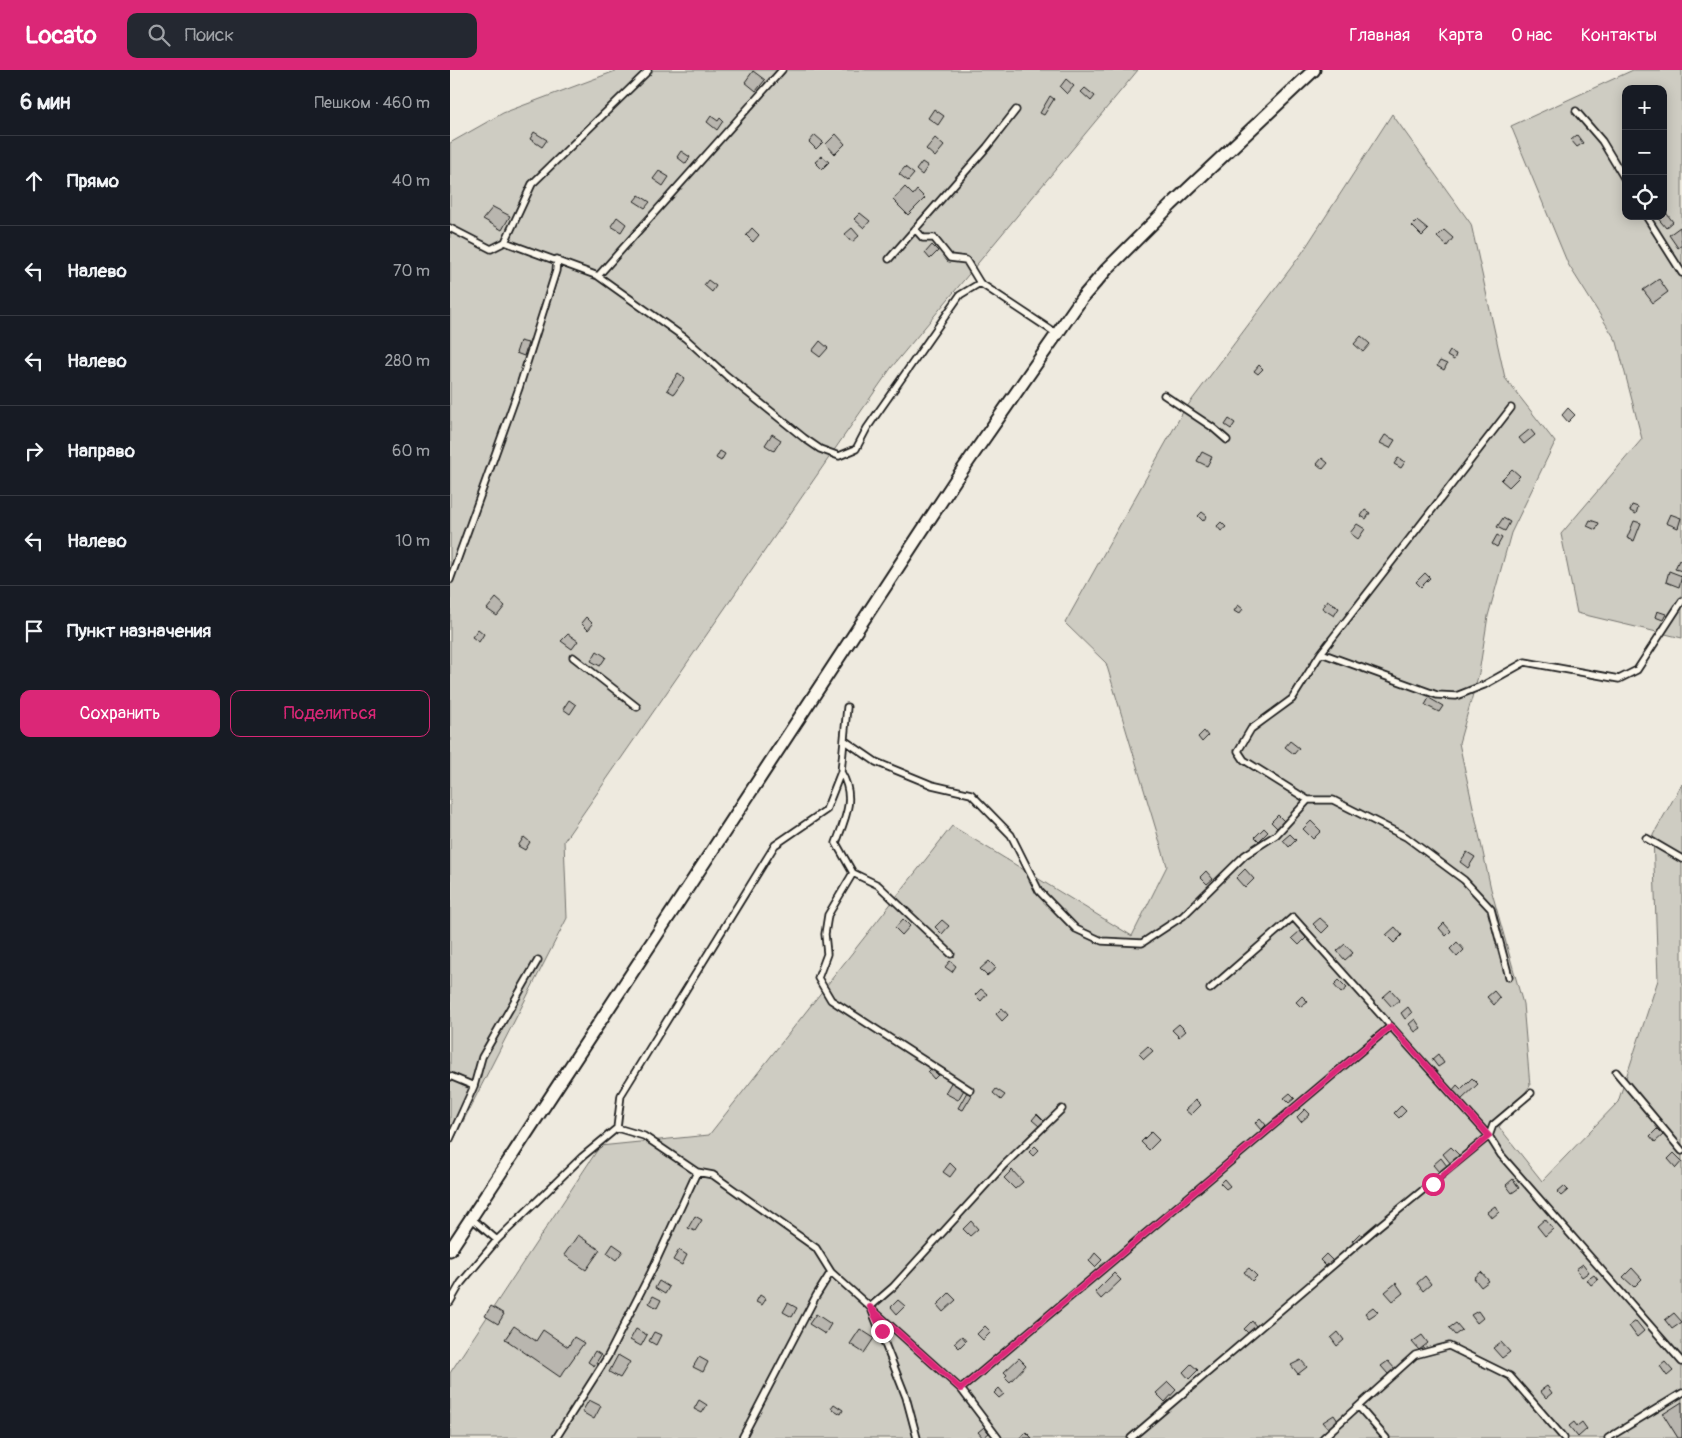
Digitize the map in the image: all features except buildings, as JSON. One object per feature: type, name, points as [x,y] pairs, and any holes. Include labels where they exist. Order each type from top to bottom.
[{"type":"street","points":[[450,1250],[956,479],[1082,298],[1107,269],[1314,70]]},
{"type":"lane","points":[[598,276],[782,70]]},
{"type":"lane","points":[[450,228],[491,249],[505,242],[532,184],[648,71]]},
{"type":"lane","points":[[889,259],[1016,110]]},
{"type":"lane","points":[[1576,111],[1602,141],[1622,175]]},
{"type":"lane","points":[[1649,220],[1682,273]]},
{"type":"lane","points":[[915,229],[923,238],[934,238],[950,258],[966,260],[980,283],[1057,334]]},
{"type":"lane","points":[[505,242],[557,259],[598,276],[685,338],[727,376],[804,438],[820,449],[839,456],[856,449],[867,428],[960,295],[980,283]]},
{"type":"lane","points":[[450,580],[519,388],[556,271],[557,259]]},
{"type":"lane","points":[[1164,396],[1212,426],[1227,440]]},
{"type":"lane","points":[[1509,977],[1491,909],[1464,880],[1406,838],[1333,800],[1308,800],[1244,760],[1238,751],[1251,730],[1292,699],[1321,653],[1511,408]]},
{"type":"lane","points":[[1321,653],[1400,683],[1446,696],[1456,696],[1484,685],[1525,662],[1619,679],[1637,670],[1682,601]]},
{"type":"lane","points":[[573,657],[637,708]]},
{"type":"lane","points":[[450,1302],[461,1283],[497,1240],[582,1158],[617,1128],[621,1095],[775,845],[826,810],[841,772],[847,707]]},
{"type":"lane","points":[[844,740],[876,762],[932,785],[971,794],[1011,835],[1038,891],[1076,929],[1102,941],[1142,944],[1183,916],[1245,855],[1276,835],[1308,800]]},
{"type":"lane","points":[[841,772],[849,785],[848,813],[836,843],[853,873],[878,885],[950,954]]},
{"type":"lane","points":[[1646,838],[1682,859]]},
{"type":"lane","points":[[853,873],[828,915],[825,934],[827,954],[818,978],[830,1000],[970,1090]]},
{"type":"lane","points":[[1210,989],[1293,917],[1489,1136],[1501,1155],[1682,1362]]},
{"type":"lane","points":[[450,1140],[474,1086],[482,1057],[538,960]]},
{"type":"lane","points":[[961,1389],[1391,1026]]},
{"type":"lane","points":[[1616,1072],[1682,1151]]},
{"type":"lane","points":[[450,1076],[474,1086]]},
{"type":"lane","points":[[1132,1438],[1379,1226],[1489,1136],[1493,1125],[1531,1092]]},
{"type":"lane","points":[[870,1307],[893,1287],[1004,1165],[1062,1109]]},
{"type":"lane","points":[[617,1128],[644,1136],[698,1172],[713,1175],[816,1248],[831,1272],[961,1389],[998,1438]]},
{"type":"lane","points":[[556,1438],[608,1356],[651,1272],[698,1172]]},
{"type":"lane","points":[[471,1218],[497,1240]]},
{"type":"lane","points":[[742,1438],[816,1296],[831,1272]]},
{"type":"lane","points":[[870,1307],[882,1331],[906,1397],[917,1438]]},
{"type":"lane","points":[[1323,1438],[1415,1355],[1449,1346],[1510,1376],[1564,1438]]},
{"type":"lane","points":[[1608,1438],[1682,1393]]},
{"type":"lane","points":[[1359,1407],[1386,1438]]},
{"type":"shaded area","points":[[618,70],[1138,70],[891,368],[564,841],[567,918],[450,1147],[450,143],[503,113]]},
{"type":"shaded area","points":[[1633,70],[1682,70],[1682,638],[1577,613],[1561,534],[1642,439],[1617,342],[1568,264],[1511,126]]},
{"type":"shaded area","points":[[1392,114],[1471,224],[1505,378],[1555,442],[1511,533],[1488,616],[1479,673],[1459,743],[1491,889],[1523,1004],[1530,1086],[1499,1127],[1542,1181],[1618,1102],[1658,980],[1653,835],[1682,784],[1682,1438],[450,1438],[450,1373],[600,1146],[709,1135],[952,826],[1132,936],[1167,866],[1106,663],[1065,623],[1183,412],[1302,253]]},
{"type":"route","points":[[882,1331],[870,1307],[961,1389],[1113,1263],[1197,1189],[1255,1143],[1315,1089],[1391,1026],[1489,1136],[1433,1184]]}]
